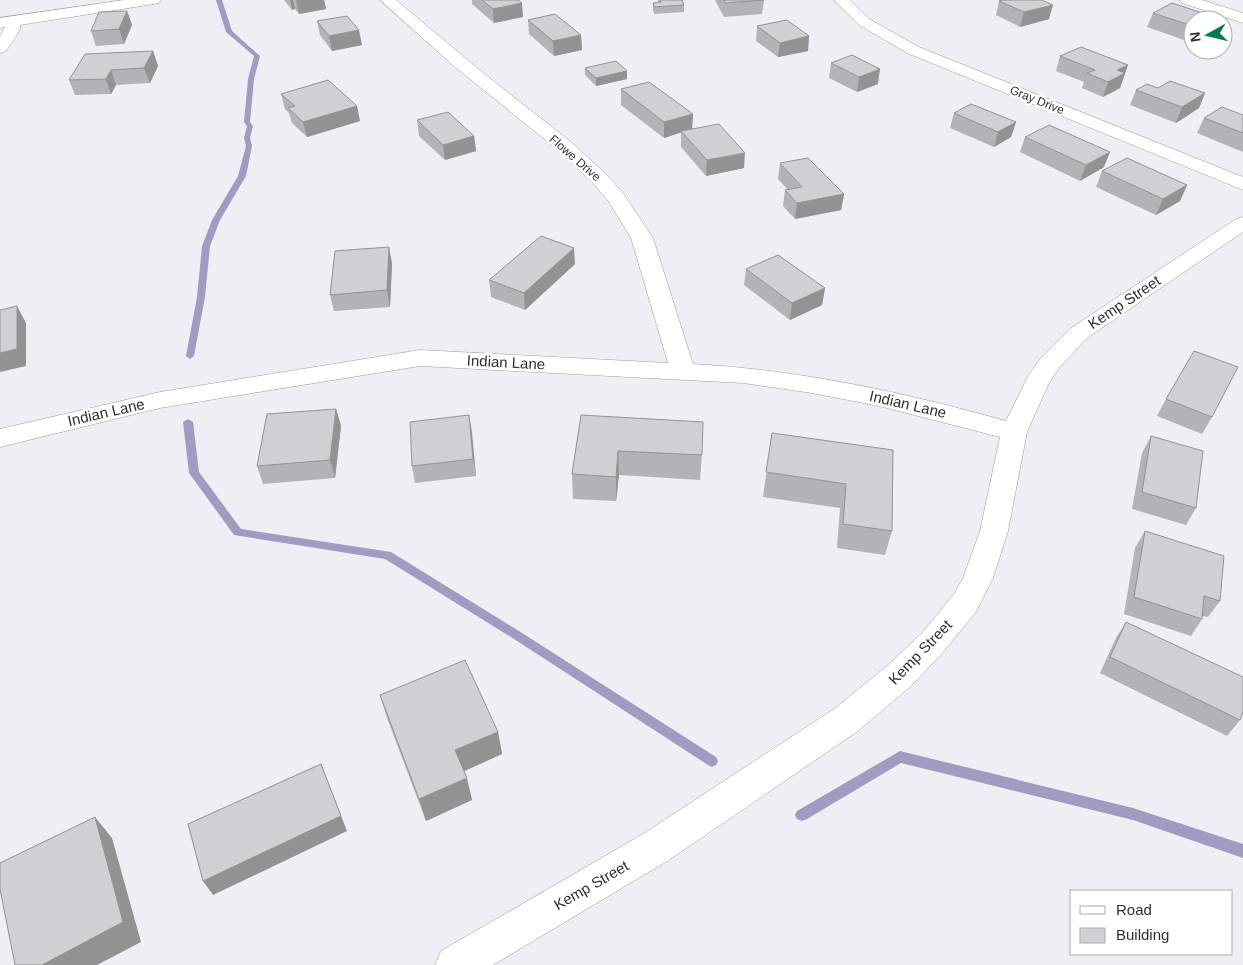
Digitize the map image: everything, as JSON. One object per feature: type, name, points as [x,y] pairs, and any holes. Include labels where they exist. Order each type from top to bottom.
[{"type":"street","points":[[0,48],[12,30],[6,22],[154,0]]},
{"type":"street","name":"Flowe Drive","points":[[387,0],[442,48],[592,171],[616,196],[635,223],[642,238],[683,372]]},
{"type":"street","name":"Gray Drive","points":[[840,0],[864,22],[913,50],[1243,184]]},
{"type":"street","points":[[1187,0],[1243,18]]},
{"type":"street","name":"Kemp Street","points":[[455,965],[656,848],[846,720],[899,676],[965,604],[978,578],[994,531],[1014,432],[1037,382],[1046,369],[1079,333],[1243,223]]},
{"type":"street","name":"Indian Lane","points":[[0,438],[160,400],[420,358],[742,374],[827,386],[905,402],[1014,432]]},
{"type":"building","points":[[482,0],[518,0],[522,3],[493,9]]},
{"type":"building","points":[[660,0],[682,0],[684,5],[654,7],[653,3],[661,2]]},
{"type":"building","points":[[724,0],[764,0],[725,3]]},
{"type":"building","points":[[1042,0],[1053,5],[1024,12],[999,1]]},
{"type":"building","points":[[1172,3],[1193,10],[1183,10],[1183,23],[1153,13]]},
{"type":"building","points":[[127,11],[119,29],[91,31],[99,12]]},
{"type":"building","points":[[555,14],[581,35],[553,41],[528,20]]},
{"type":"building","points":[[347,16],[359,30],[329,36],[317,21]]},
{"type":"building","points":[[787,20],[809,36],[780,43],[757,26]]},
{"type":"building","points":[[1081,47],[1128,65],[1117,70],[1125,73],[1108,82],[1087,73],[1095,70],[1060,56]]},
{"type":"building","points":[[153,51],[144,68],[111,70],[106,79],[69,80],[85,54]]},
{"type":"building","points":[[852,55],[880,69],[859,77],[831,63]]},
{"type":"building","points":[[616,61],[627,71],[596,78],[585,68]]},
{"type":"building","points":[[328,80],[357,106],[303,122],[288,108],[295,106],[281,94]]},
{"type":"building","points":[[1170,81],[1205,93],[1182,107],[1136,90],[1147,84],[1158,88]]},
{"type":"building","points":[[649,82],[693,114],[664,122],[621,89]]},
{"type":"building","points":[[971,104],[1016,122],[998,132],[954,113]]},
{"type":"building","points":[[1222,107],[1243,115],[1243,133],[1204,118]]},
{"type":"building","points":[[448,112],[474,136],[443,145],[417,120]]},
{"type":"building","points":[[719,124],[745,153],[707,160],[681,131]]},
{"type":"building","points":[[1049,125],[1110,152],[1086,165],[1025,137]]},
{"type":"building","points":[[808,158],[844,194],[797,203],[785,190],[802,187],[780,163]]},
{"type":"building","points":[[1127,158],[1187,185],[1163,199],[1102,171]]},
{"type":"building","points":[[541,236],[574,248],[524,293],[489,280]]},
{"type":"building","points":[[389,247],[387,290],[330,295],[335,251]]},
{"type":"building","points":[[778,255],[825,288],[792,303],[746,269]]},
{"type":"building","points":[[17,306],[17,349],[0,353],[0,310]]},
{"type":"building","points":[[1194,351],[1238,367],[1212,417],[1166,399]]},
{"type":"building","points":[[336,409],[330,460],[257,466],[267,414]]},
{"type":"building","points":[[469,415],[473,459],[412,466],[410,422]]},
{"type":"building","points":[[581,415],[703,422],[702,455],[618,451],[616,477],[572,474]]},
{"type":"building","points":[[772,433],[893,450],[892,531],[843,524],[846,484],[766,472]]},
{"type":"building","points":[[1151,436],[1203,451],[1196,508],[1142,492]]},
{"type":"building","points":[[1145,531],[1224,556],[1220,601],[1204,596],[1202,619],[1134,597]]},
{"type":"building","points":[[1126,622],[1243,677],[1243,712],[1240,720],[1110,657]]},
{"type":"building","points":[[465,660],[498,732],[455,750],[467,778],[419,799],[380,695]]},
{"type":"building","points":[[321,764],[341,816],[203,881],[188,824]]},
{"type":"building","points":[[95,817],[123,922],[42,965],[15,965],[0,889],[0,863]]},
{"type":"waterway","points":[[190,356],[201,297],[206,246],[216,220],[242,176],[249,146],[247,138],[250,126],[247,122],[251,79],[257,56],[229,32],[219,0]]},
{"type":"waterway","points":[[188,422],[194,473],[238,532],[387,555],[515,634],[712,761]]},
{"type":"waterway","points":[[802,815],[900,757],[1133,814],[1243,851]]}]
